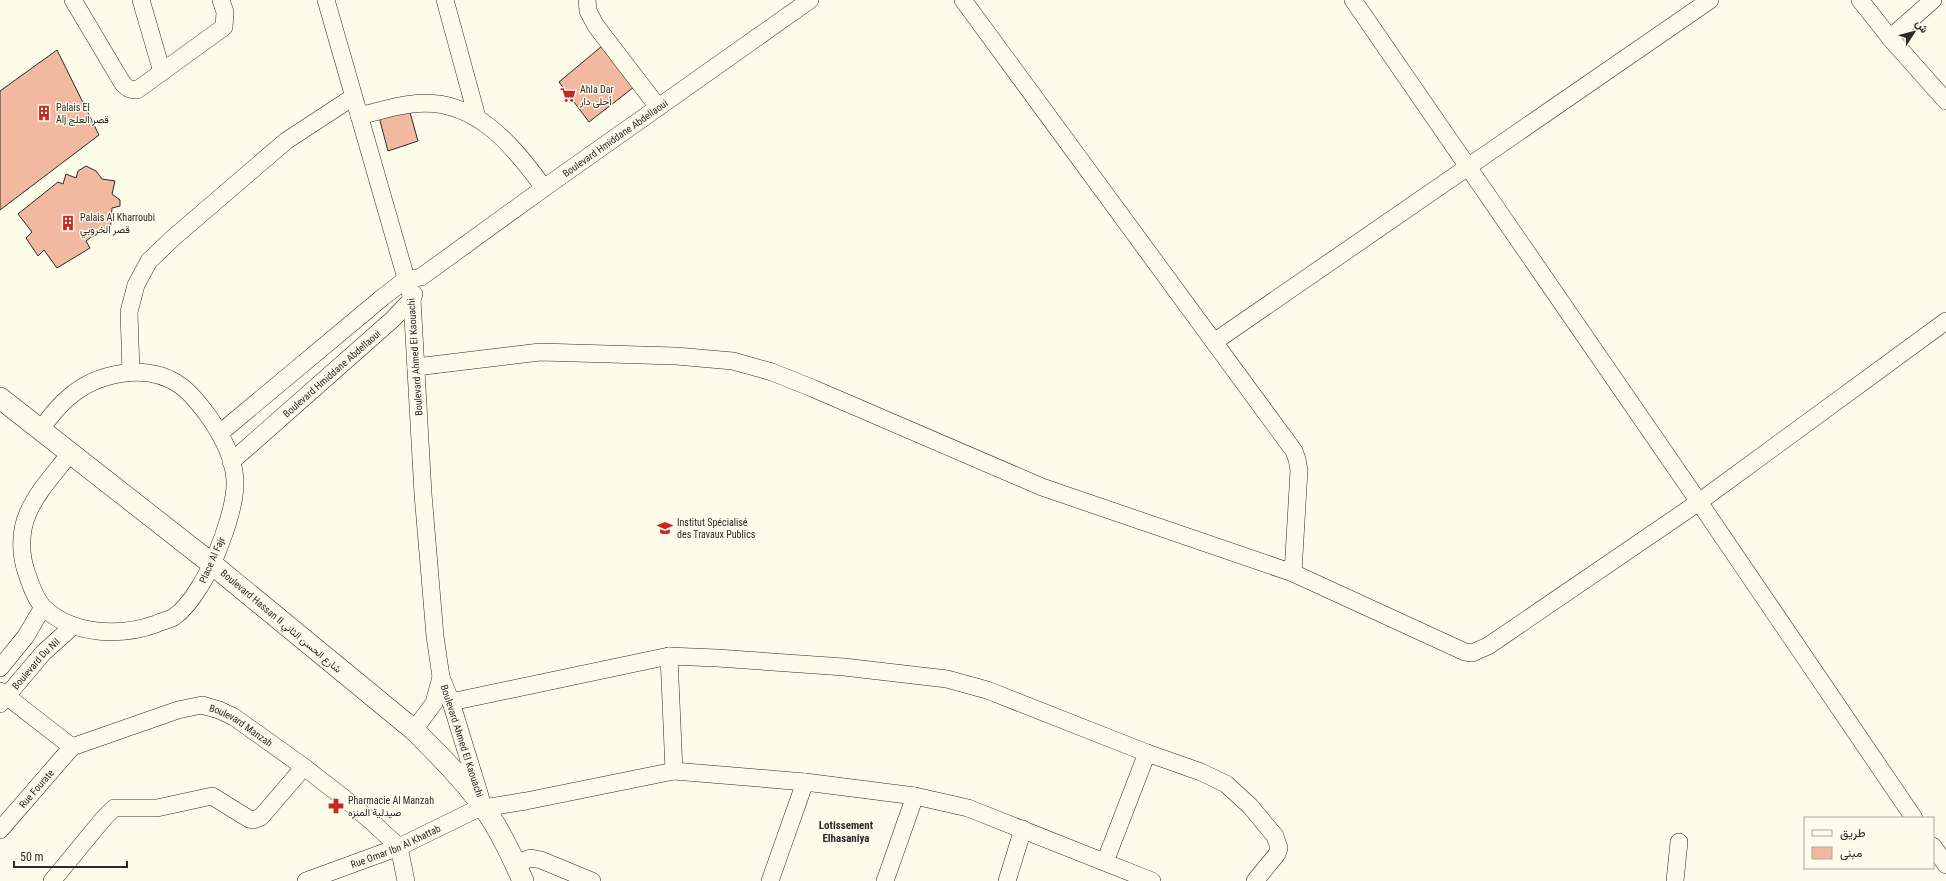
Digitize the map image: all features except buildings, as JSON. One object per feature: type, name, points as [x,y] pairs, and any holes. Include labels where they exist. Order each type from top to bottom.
[{"type":"main road","name":"Boulevard Hassan II شارع الحسن الثاني","points":[[0,398],[212,564],[414,730],[438,753],[484,807],[519,872]]},
{"type":"street","points":[[73,0],[123,84],[127,88],[137,90],[224,27],[225,12],[221,0]]},
{"type":"street","points":[[141,0],[162,72]]},
{"type":"street","points":[[326,0],[358,116],[413,279]]},
{"type":"street","points":[[445,0],[477,117]]},
{"type":"street","points":[[588,0],[588,11],[594,22],[658,107]]},
{"type":"street","name":"Boulevard Hmiddane Abdellaoui","points":[[220,433],[383,297],[413,279],[544,188],[810,0]]},
{"type":"street","points":[[963,0],[1289,444],[1297,459],[1299,470],[1293,573]]},
{"type":"street","points":[[1354,0],[1913,817]]},
{"type":"street","points":[[1214,342],[1710,0]]},
{"type":"street","points":[[1860,0],[1890,38],[1943,91]]},
{"type":"street","points":[[1890,38],[1933,0]]},
{"type":"street","points":[[131,372],[129,312],[136,285],[149,262],[173,238],[286,141],[353,97]]},
{"type":"street","points":[[358,116],[413,103],[438,104],[463,110],[477,117],[500,135],[520,155],[544,188]]},
{"type":"street","name":"Boulevard Hmiddane Abdellaoui","points":[[231,462],[393,319],[412,299],[413,279]]},
{"type":"street","name":"Boulevard Ahmed El Kaouachi","points":[[412,299],[429,576],[435,636],[441,677],[451,702],[484,807]]},
{"type":"street","points":[[416,367],[540,352],[676,356],[733,361],[772,372],[812,388],[1042,487],[1293,573],[1465,652],[1472,653],[1488,646],[1699,502],[1946,321]]},
{"type":"street","name":"Place Al Fajr","points":[[40,429],[68,398],[86,385],[105,377],[131,372],[160,376],[181,386],[197,402],[220,433],[231,462],[235,482],[233,505],[212,564],[200,587],[173,617],[143,628],[120,631],[95,630],[73,626],[61,621],[43,607],[33,589],[24,564],[22,545],[23,530],[28,513],[42,489],[70,452]]},
{"type":"street","points":[[0,668],[26,636],[43,607]]},
{"type":"street","name":"Boulevard Du Nil","points":[[2,697],[42,653],[73,626]]},
{"type":"street","points":[[669,656],[674,771]]},
{"type":"street","points":[[451,702],[669,656],[844,667],[947,679],[987,690],[1147,753],[1201,772],[1226,784],[1262,819],[1275,836],[1279,848],[1271,863],[1255,881]]},
{"type":"street","name":"Boulevard Ahmed El Kaouachi","points":[[414,730],[434,703],[441,677]]},
{"type":"street","points":[[2,697],[72,747]]},
{"type":"street","name":"Boulevard Manzah","points":[[72,747],[178,710],[202,706],[219,710],[234,717],[304,767],[344,798],[399,847]]},
{"type":"street","name":"Rue Fourate","points":[[0,830],[72,747]]},
{"type":"street","points":[[1105,862],[1147,753]]},
{"type":"street","points":[[52,881],[114,808],[157,808],[212,796],[249,819],[257,819],[261,817],[304,767]]},
{"type":"street","name":"Rue Omar Ibn Al Khattab","points":[[306,881],[399,847],[484,807],[526,801],[674,771],[805,782],[915,796],[968,808],[1105,862],[1128,876],[1152,881]]},
{"type":"street","points":[[770,881],[805,782]]},
{"type":"street","points":[[885,881],[915,796]]},
{"type":"street","points":[[1007,881],[1023,829]]},
{"type":"street","points":[[1675,881],[1679,842]]},
{"type":"street","points":[[399,847],[406,881]]},
{"type":"street","points":[[1934,847],[1946,865]]},
{"type":"street","points":[[519,872],[531,858],[541,860],[592,881]]},
{"type":"place","name":"Ahla Dar أحلى دار","points":[[568,95]]},
{"type":"place","name":"Palais El Alj قصر العلج","points":[[44,113]]},
{"type":"place","name":"Palais Al Kharroubi قصر الخروبي","points":[[68,223]]},
{"type":"place","name":"Institut Spécialisé des Travaux Publics","points":[[665,528]]},
{"type":"place","name":"Pharmacie Al Manzah صيدلية المنزه","points":[[336,806]]},
{"type":"district","name":"Lotissement Elhasaniya","points":[[846,831]]}]
